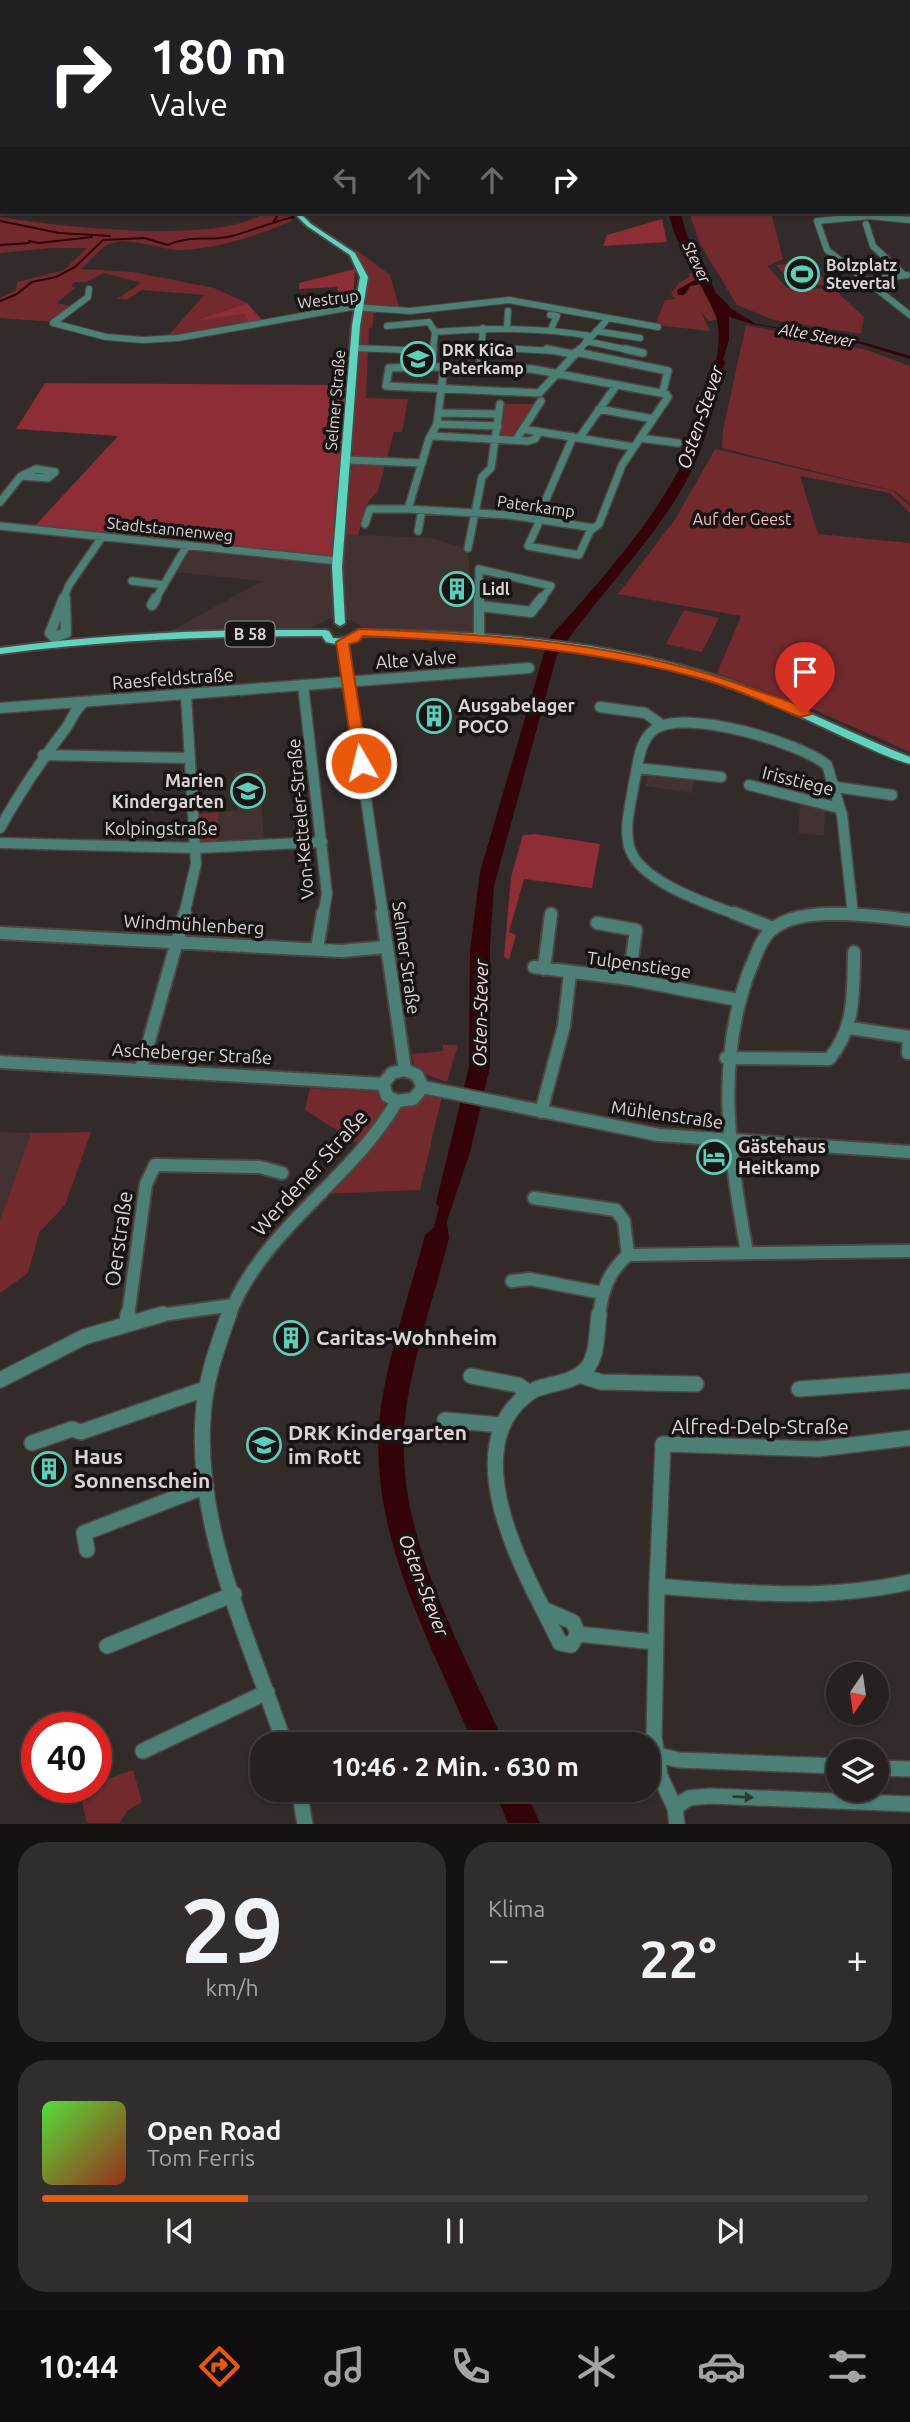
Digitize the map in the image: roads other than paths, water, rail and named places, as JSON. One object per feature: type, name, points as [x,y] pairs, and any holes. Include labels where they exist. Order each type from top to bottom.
[{"type":"main road","name":"Selmer Straße","points":[[298,214],[347,249],[359,263],[364,277],[354,348],[338,561],[340,623]]},
{"type":"main road","points":[[325,633],[330,626],[340,623],[354,625],[359,632]]},
{"type":"main road","points":[[359,632],[479,637],[571,647],[638,658],[720,680],[910,761]]},
{"type":"main road","points":[[343,642],[354,639],[359,632]]},
{"type":"main road","name":"B 58","points":[[0,651],[175,635],[325,633],[330,640],[343,642]]},
{"type":"street","points":[[910,220],[871,214],[817,221],[827,250],[869,280],[910,315]]},
{"type":"street","points":[[866,224],[873,246],[907,275]]},
{"type":"street","points":[[869,280],[907,275]]},
{"type":"street","name":"Westrup","points":[[89,289],[88,297],[53,323],[106,337],[154,340],[358,307],[410,311],[517,301],[658,327]]},
{"type":"street","points":[[507,328],[508,311]]},
{"type":"street","points":[[550,314],[557,316],[551,329]]},
{"type":"street","points":[[387,326],[429,322],[435,332],[432,367]]},
{"type":"street","points":[[516,440],[554,373],[605,322]]},
{"type":"street","points":[[480,368],[483,328]]},
{"type":"street","points":[[435,332],[483,328],[551,329],[591,336],[640,338]]},
{"type":"street","points":[[591,336],[643,353]]},
{"type":"street","points":[[481,347],[541,348],[668,371],[663,391],[668,397],[622,465],[599,524],[593,528],[579,555],[532,548],[528,544],[558,475],[558,465],[615,386]]},
{"type":"street","points":[[354,348],[433,349]]},
{"type":"street","points":[[408,509],[437,424],[443,367]]},
{"type":"street","points":[[540,397],[386,386],[389,368],[533,369],[666,394]]},
{"type":"street","points":[[475,513],[482,477],[491,468],[500,404]]},
{"type":"street","points":[[599,409],[653,419]]},
{"type":"street","points":[[439,413],[499,414]]},
{"type":"street","points":[[437,424],[498,426]]},
{"type":"street","points":[[523,429],[634,447]]},
{"type":"street","points":[[433,436],[516,440],[535,439],[539,432]]},
{"type":"street","points":[[640,438],[678,443]]},
{"type":"street","points":[[346,460],[422,463]]},
{"type":"street","points":[[0,502],[21,476]]},
{"type":"street","name":"Paterkamp","points":[[365,524],[370,509],[408,509],[475,513],[593,528]]},
{"type":"street","points":[[418,531],[422,510]]},
{"type":"street","name":"Paterkamp","points":[[468,548],[475,513]]},
{"type":"street","name":"Stadtstannenweg","points":[[0,526],[338,561]]},
{"type":"street","points":[[65,597],[69,585],[102,537]]},
{"type":"street","points":[[152,605],[187,545]]},
{"type":"street","points":[[479,637],[479,569],[551,586]]},
{"type":"street","points":[[479,606],[531,612],[559,576]]},
{"type":"street","points":[[132,581],[164,585]]},
{"type":"street","name":"Selmer Straße","points":[[343,642],[405,1070]]},
{"type":"street","name":"Alte Valve","points":[[348,681],[529,668]]},
{"type":"street","name":"Raesfeldstraße","points":[[70,707],[84,702],[348,681]]},
{"type":"street","name":"Von-Ketteler-Straße","points":[[303,685],[327,894],[317,949]]},
{"type":"street","points":[[141,1069],[194,880],[196,848],[188,758],[186,694]]},
{"type":"street","points":[[0,708],[70,707],[69,724],[43,755],[0,828]]},
{"type":"street","points":[[600,707],[645,713],[662,725]]},
{"type":"street","points":[[773,928],[666,885],[635,861],[628,846],[628,830],[638,768],[645,739],[662,725],[678,722],[716,727],[809,749],[827,765],[836,787],[853,916]]},
{"type":"street","points":[[43,755],[188,758]]},
{"type":"street","points":[[638,768],[720,777]]},
{"type":"street","name":"Irisstiege","points":[[750,785],[839,808]]},
{"type":"street","points":[[836,787],[892,795]]},
{"type":"street","name":"Kolpingstraße","points":[[0,843],[196,848],[322,842]]},
{"type":"street","name":"Tulpenstiege","points":[[551,915],[539,968],[629,979],[738,1000]]},
{"type":"street","points":[[747,1253],[725,1113],[726,1058],[738,1000],[754,960],[773,928],[796,920],[853,916],[910,919]]},
{"type":"street","points":[[597,923],[636,930],[629,979]]},
{"type":"street","name":"Windmühlenberg","points":[[0,933],[342,951],[386,947]]},
{"type":"street","points":[[726,1058],[829,1059],[838,1051],[850,1028],[854,952]]},
{"type":"street","points":[[541,1112],[564,1026],[570,973]]},
{"type":"street","points":[[850,1028],[909,1037],[908,1053]]},
{"type":"street","name":"Ascheberger Straße","points":[[0,1062],[383,1084]]},
{"type":"street","points":[[405,1070],[417,1074],[423,1087],[413,1099],[397,1101],[387,1096],[383,1084],[392,1073],[405,1070]]},
{"type":"street","name":"Mühlenstraße","points":[[423,1087],[659,1135],[910,1152]]},
{"type":"street","name":"Werdener Straße","points":[[281,1732],[212,1521],[200,1428],[205,1389],[219,1337],[233,1305],[276,1241],[365,1149],[383,1128],[397,1101]]},
{"type":"street","name":"Oerstraße","points":[[127,1321],[146,1184],[155,1166],[260,1167],[282,1173]]},
{"type":"street","points":[[534,1198],[616,1210],[624,1221],[628,1255]]},
{"type":"street","points":[[582,1376],[593,1362],[606,1279],[615,1264],[628,1255],[747,1253],[802,1256],[910,1251]]},
{"type":"street","points":[[512,1281],[530,1279],[603,1293]]},
{"type":"street","points":[[0,1380],[75,1339],[127,1321],[174,1310],[233,1305]]},
{"type":"street","points":[[471,1376],[517,1385],[528,1392]]},
{"type":"street","points":[[654,1642],[578,1634],[571,1645],[560,1643],[528,1586],[498,1501],[496,1454],[500,1426],[512,1408],[528,1392],[582,1376],[601,1382],[696,1384]]},
{"type":"street","points":[[799,1390],[910,1381]]},
{"type":"street","points":[[32,1443],[72,1429],[81,1432],[205,1389]]},
{"type":"street","points":[[445,1420],[500,1426]]},
{"type":"street","name":"Alfred-Delp-Straße","points":[[657,1586],[663,1444],[841,1449],[878,1446],[910,1438]]},
{"type":"street","points":[[87,1550],[84,1533],[206,1486]]},
{"type":"street","points":[[826,1796],[689,1798],[677,1815],[664,1790],[659,1772],[662,1756],[654,1737],[657,1586],[764,1596],[827,1596],[884,1589],[910,1582]]},
{"type":"street","points":[[107,1646],[234,1594]]},
{"type":"street","points":[[143,1751],[267,1692]]},
{"type":"street","points":[[662,1756],[679,1760],[826,1766]]},
{"type":"street","points":[[889,1768],[910,1769]]},
{"type":"street","points":[[889,1800],[910,1804]]},
{"type":"street","points":[[301,1802],[305,1824]]},
{"type":"water","points":[[669,214],[681,214],[687,235],[716,293],[732,309],[756,324],[863,342],[910,356],[910,359],[858,343],[752,324],[729,317],[729,340],[723,360],[725,362],[706,433],[690,474],[661,522],[557,655],[494,886],[490,947],[490,1067],[470,1152],[447,1221],[449,1238],[415,1362],[404,1435],[405,1475],[423,1555],[453,1633],[499,1732],[468,1732],[419,1620],[390,1534],[381,1490],[378,1446],[382,1400],[425,1235],[434,1227],[439,1207],[436,1203],[469,1067],[470,950],[480,872],[550,637],[589,594],[648,520],[665,494],[691,443],[714,361],[717,359],[719,335],[717,319],[700,284],[690,286],[684,295],[678,295],[677,290],[697,279],[675,235]]},
{"type":"water","points":[[499,1802],[530,1802],[540,1823],[508,1823]]},
{"type":"waterway","points":[[274,221],[279,214]]},
{"type":"waterway","points":[[0,301],[17,294],[32,282],[56,277],[75,267],[103,240],[144,238],[168,245],[185,240],[224,238],[306,214]]},
{"type":"waterway","points":[[0,221],[59,233],[110,236]]},
{"type":"waterway","points":[[29,241],[39,243],[92,237]]},
{"type":"waterway","points":[[0,245],[29,243]]},
{"type":"place","name":"Bolzplatz Stevertal","points":[[802,274]]},
{"type":"place","name":"DRK KiGa Paterkamp","points":[[418,359]]},
{"type":"place","name":"Lidl","points":[[457,589]]},
{"type":"place","name":"Ausgabelager POCO","points":[[434,716]]},
{"type":"place","name":"Marien Kindergarten","points":[[248,791]]},
{"type":"place","name":"Gästehaus Heitkamp","points":[[714,1157]]},
{"type":"place","name":"Caritas-Wohnheim","points":[[291,1338]]},
{"type":"place","name":"DRK Kindergarten im Rott","points":[[264,1445]]},
{"type":"place","name":"Haus Sonnenschein","points":[[49,1469]]},
{"type":"water label","name":"Stever","points":[[697,262]]},
{"type":"water label","name":"Alte Stever","points":[[817,335]]},
{"type":"water label","name":"Osten-Stever","points":[[700,417]]},
{"type":"water label","name":"Osten-Stever","points":[[480,1013]]},
{"type":"water label","name":"Osten-Stever","points":[[424,1585]]},
{"type":"park label","name":"Auf der Geest","points":[[742,519]]}]
